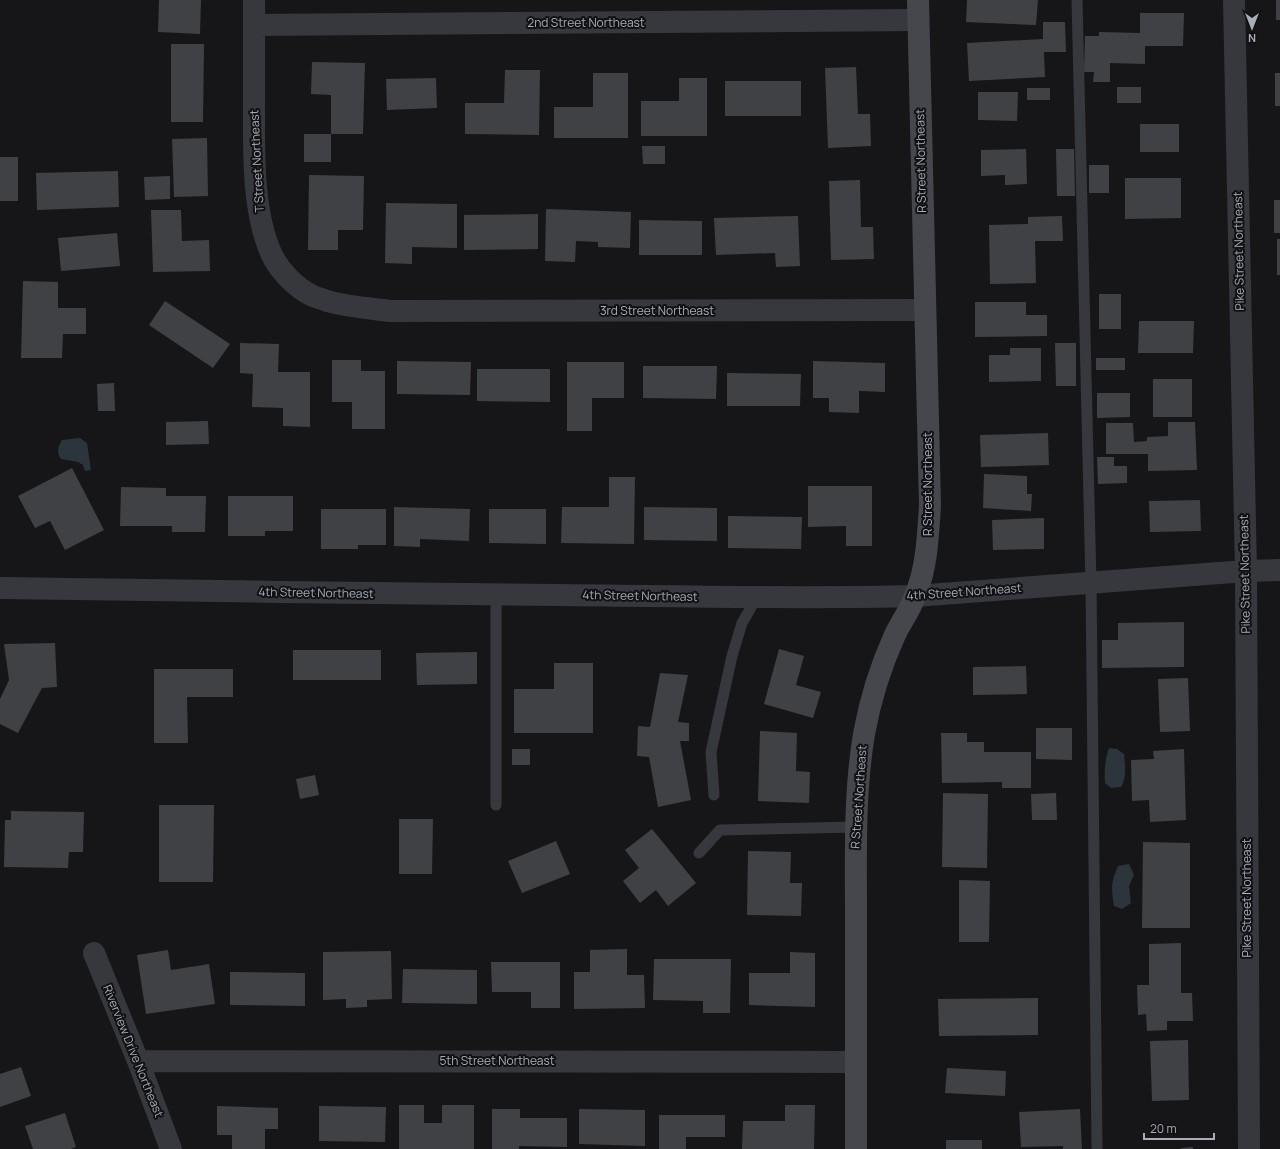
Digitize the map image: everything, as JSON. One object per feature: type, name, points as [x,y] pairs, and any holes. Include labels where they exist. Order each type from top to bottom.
[{"type":"street","name":"T Street Northeast","points":[[254,0],[255,164],[258,205],[263,231],[272,255],[283,271],[296,285],[313,296],[342,305],[390,311]]},
{"type":"street","name":"Pike Street Northeast","points":[[1234,0],[1246,572],[1249,1149]]},
{"type":"street","name":"2nd Street Northeast","points":[[254,26],[918,10]]},
{"type":"street","name":"R Street Northeast","points":[[856,1149],[856,827],[859,767],[864,733],[882,665],[895,635],[915,596],[923,572],[930,506],[918,10]]},
{"type":"street","name":"3rd Street Northeast","points":[[390,311],[925,310]]},
{"type":"street","name":"4th Street Northeast","points":[[0,588],[757,597],[915,596],[1280,570]]},
{"type":"street","name":"Riverview Drive Northeast","points":[[94,953],[138,1061],[171,1149]]},
{"type":"street","name":"5th Street Northeast","points":[[138,1061],[856,1062]]},
{"type":"lane","points":[[1077,0],[1091,583],[1097,1149]]},
{"type":"lane","points":[[496,594],[496,805]]},
{"type":"lane","points":[[714,795],[711,752],[732,656],[742,623],[757,597]]},
{"type":"lane","points":[[698,853],[720,830],[856,827]]},
{"type":"shaded area","points":[[80,438],[87,443],[91,470],[85,471],[83,465],[78,462],[61,459],[58,454],[62,440]]},
{"type":"shaded area","points":[[1109,748],[1117,749],[1124,754],[1125,775],[1121,787],[1111,788],[1105,783],[1105,765]]},
{"type":"shaded area","points":[[1129,864],[1134,875],[1129,886],[1131,903],[1122,909],[1114,906],[1112,890],[1113,881],[1118,866]]},
{"type":"building","points":[[159,0],[201,0],[200,34],[158,32]]},
{"type":"building","points":[[967,0],[1038,0],[1036,25],[966,22]]},
{"type":"building","points":[[1276,0],[1280,0],[1280,20],[1276,20]]},
{"type":"building","points":[[1140,13],[1184,13],[1183,46],[1145,46],[1145,64],[1110,63],[1110,82],[1093,82],[1094,72],[1084,72],[1085,36],[1099,36],[1099,32],[1140,33]]},
{"type":"building","points":[[1043,22],[1065,22],[1066,52],[1044,52],[1045,77],[969,81],[967,43],[1043,39]]},
{"type":"building","points":[[171,44],[204,44],[203,122],[171,122]]},
{"type":"building","points":[[312,62],[365,63],[363,134],[331,134],[331,95],[311,94]]},
{"type":"building","points":[[856,67],[858,114],[870,114],[871,146],[828,148],[825,68]]},
{"type":"building","points":[[505,70],[540,70],[539,135],[465,134],[465,103],[504,103]]},
{"type":"building","points":[[593,73],[628,73],[628,138],[554,138],[554,107],[593,107]]},
{"type":"building","points":[[1275,73],[1280,73],[1280,106],[1275,106]]},
{"type":"building","points":[[436,78],[437,108],[387,110],[386,79]]},
{"type":"building","points":[[679,78],[707,78],[707,136],[641,136],[641,101],[679,101]]},
{"type":"building","points":[[725,81],[801,81],[801,116],[725,116]]},
{"type":"building","points":[[1117,87],[1141,87],[1141,103],[1117,103]]},
{"type":"building","points":[[1027,88],[1050,88],[1050,100],[1027,100]]},
{"type":"building","points":[[978,92],[1018,92],[1017,121],[978,120]]},
{"type":"building","points":[[1140,124],[1179,124],[1179,152],[1140,152]]},
{"type":"building","points":[[304,134],[331,134],[331,162],[304,162]]},
{"type":"building","points":[[207,138],[208,196],[174,197],[172,139]]},
{"type":"building","points":[[642,146],[665,146],[665,164],[643,164]]},
{"type":"building","points":[[1026,149],[1027,184],[1005,185],[1005,175],[981,176],[981,150]]},
{"type":"building","points":[[1056,149],[1074,149],[1075,196],[1057,196]]},
{"type":"building","points":[[0,157],[18,157],[18,201],[0,201]]},
{"type":"building","points":[[1089,165],[1109,165],[1109,193],[1089,193]]},
{"type":"building","points":[[118,171],[119,207],[37,210],[36,173]]},
{"type":"building","points":[[309,175],[364,176],[363,230],[338,230],[338,250],[308,250]]},
{"type":"building","points":[[170,176],[170,199],[145,200],[144,177]]},
{"type":"building","points":[[1125,178],[1181,178],[1181,218],[1125,219]]},
{"type":"building","points":[[860,180],[861,227],[873,227],[874,259],[831,260],[829,181]]},
{"type":"building","points":[[1274,200],[1280,200],[1280,233],[1274,233]]},
{"type":"building","points":[[386,203],[457,204],[457,248],[412,247],[412,264],[385,263]]},
{"type":"building","points":[[546,209],[631,212],[630,248],[598,247],[598,242],[576,241],[575,262],[545,261]]},
{"type":"building","points":[[151,210],[181,210],[182,241],[209,240],[210,271],[153,272]]},
{"type":"building","points":[[538,214],[538,249],[464,250],[464,215]]},
{"type":"building","points":[[798,216],[800,266],[776,267],[775,253],[716,255],[714,218]]},
{"type":"building","points":[[1062,216],[1063,241],[1035,241],[1036,283],[990,284],[989,225],[1028,224],[1028,217]]},
{"type":"building","points":[[639,220],[702,221],[702,255],[639,255]]},
{"type":"building","points":[[117,233],[120,266],[61,271],[58,238]]},
{"type":"building","points":[[1277,239],[1280,239],[1280,275],[1277,275]]},
{"type":"building","points":[[23,281],[58,282],[58,308],[86,308],[86,334],[63,334],[62,358],[21,358]]},
{"type":"building","points":[[1099,294],[1121,294],[1121,329],[1099,329]]},
{"type":"building","points":[[165,301],[230,344],[213,368],[149,325]]},
{"type":"building","points":[[975,302],[1026,302],[1026,315],[1047,315],[1047,336],[975,337]]},
{"type":"building","points":[[1139,321],[1194,321],[1193,353],[1138,353]]},
{"type":"building","points":[[240,343],[279,344],[278,372],[310,372],[310,427],[283,426],[283,408],[252,407],[253,374],[240,373]]},
{"type":"building","points":[[1055,343],[1076,343],[1076,386],[1056,386]]},
{"type":"building","points":[[1010,348],[1041,348],[1041,381],[989,382],[989,355],[1010,355]]},
{"type":"building","points":[[1096,358],[1125,358],[1125,370],[1096,370]]},
{"type":"building","points":[[332,360],[361,360],[361,371],[385,371],[385,429],[352,429],[352,402],[332,402]]},
{"type":"building","points":[[397,361],[471,362],[470,395],[397,394]]},
{"type":"building","points":[[813,361],[885,363],[885,392],[859,391],[859,413],[829,412],[829,398],[813,398]]},
{"type":"building","points":[[567,362],[624,362],[624,398],[592,398],[592,431],[567,431]]},
{"type":"building","points":[[643,366],[717,366],[716,399],[643,398]]},
{"type":"building","points":[[477,369],[550,369],[550,402],[477,401]]},
{"type":"building","points":[[727,373],[801,374],[800,406],[727,406]]},
{"type":"building","points":[[1153,379],[1192,379],[1192,417],[1153,417]]},
{"type":"building","points":[[114,383],[115,411],[98,411],[97,384]]},
{"type":"building","points":[[1097,393],[1130,393],[1130,417],[1097,418]]},
{"type":"building","points":[[208,421],[209,444],[166,445],[166,422]]},
{"type":"building","points":[[1168,422],[1195,422],[1197,470],[1148,471],[1148,454],[1106,454],[1106,423],[1133,423],[1134,442],[1147,441],[1147,437],[1168,436]]},
{"type":"building","points":[[1048,433],[1049,465],[981,467],[980,435]]},
{"type":"building","points":[[1097,457],[1114,457],[1114,466],[1127,466],[1127,483],[1098,484]]},
{"type":"building","points":[[72,468],[104,530],[65,550],[50,521],[35,528],[18,496]]},
{"type":"building","points":[[984,474],[1027,476],[1027,494],[1032,494],[1031,511],[983,508]]},
{"type":"building","points":[[609,477],[635,477],[634,544],[561,543],[562,507],[609,507]]},
{"type":"building","points":[[808,486],[872,486],[872,546],[846,546],[846,526],[808,527]]},
{"type":"building","points":[[121,487],[166,488],[166,496],[206,496],[205,532],[172,532],[172,526],[120,526]]},
{"type":"building","points":[[228,496],[293,496],[293,531],[265,531],[265,536],[228,536]]},
{"type":"building","points":[[1200,500],[1201,531],[1150,532],[1149,501]]},
{"type":"building","points":[[394,507],[470,509],[469,541],[420,539],[420,547],[394,546]]},
{"type":"building","points":[[644,507],[717,508],[717,541],[644,540]]},
{"type":"building","points":[[321,509],[386,509],[386,545],[358,545],[358,549],[321,549]]},
{"type":"building","points":[[489,509],[546,509],[546,544],[489,543]]},
{"type":"building","points":[[728,516],[802,517],[801,549],[728,548]]},
{"type":"building","points":[[1044,518],[1044,549],[993,550],[992,520]]},
{"type":"building","points":[[1184,622],[1184,667],[1102,668],[1102,640],[1118,640],[1118,623]]},
{"type":"building","points":[[55,643],[57,687],[42,688],[18,733],[0,724],[0,699],[9,680],[4,644]]},
{"type":"building","points":[[779,649],[804,656],[796,685],[821,692],[813,718],[764,704]]},
{"type":"building","points":[[293,650],[381,650],[381,680],[293,680]]},
{"type":"building","points":[[477,652],[477,684],[417,685],[416,653]]},
{"type":"building","points":[[554,663],[593,663],[593,733],[514,733],[514,689],[554,689]]},
{"type":"building","points":[[1026,666],[1027,694],[973,695],[973,667]]},
{"type":"building","points":[[154,669],[233,669],[233,697],[187,697],[188,743],[154,743]]},
{"type":"building","points":[[660,673],[688,675],[678,722],[689,723],[689,741],[680,741],[691,800],[658,807],[649,757],[637,756],[638,726],[650,727]]},
{"type":"building","points":[[1188,678],[1190,731],[1160,732],[1158,679]]},
{"type":"building","points":[[1036,728],[1072,728],[1072,760],[1036,759]]},
{"type":"building","points":[[760,731],[797,733],[796,771],[810,772],[809,803],[758,801]]},
{"type":"building","points":[[941,733],[967,733],[967,742],[984,742],[984,752],[1031,752],[1031,788],[1002,788],[1002,782],[942,783]]},
{"type":"building","points":[[512,749],[530,749],[530,765],[512,765]]},
{"type":"building","points":[[1184,749],[1186,820],[1150,822],[1149,800],[1132,801],[1131,760],[1154,759],[1153,751]]},
{"type":"building","points":[[315,775],[319,795],[300,799],[296,779]]},
{"type":"building","points":[[943,793],[988,794],[987,868],[942,867]]},
{"type":"building","points":[[1056,793],[1057,820],[1032,820],[1031,794]]},
{"type":"building","points":[[159,805],[214,805],[213,882],[159,882]]},
{"type":"building","points":[[11,811],[84,812],[83,852],[69,852],[68,868],[4,867],[5,820],[11,820]]},
{"type":"building","points":[[399,819],[433,819],[432,874],[399,874]]},
{"type":"building","points":[[652,829],[696,883],[668,906],[656,890],[640,903],[623,881],[639,868],[625,850]]},
{"type":"building","points":[[556,841],[570,874],[522,893],[508,861]]},
{"type":"building","points":[[1143,842],[1190,843],[1190,928],[1142,928]]},
{"type":"building","points":[[748,851],[791,852],[790,883],[802,883],[801,916],[747,915]]},
{"type":"building","points":[[959,880],[990,881],[989,942],[959,942]]},
{"type":"building","points":[[1181,943],[1181,993],[1192,993],[1193,1021],[1167,1021],[1167,1030],[1147,1031],[1146,1014],[1138,1015],[1137,985],[1149,985],[1149,944]]},
{"type":"building","points":[[627,949],[627,975],[644,975],[645,1008],[574,1009],[574,972],[590,972],[590,950]]},
{"type":"building","points":[[168,950],[171,970],[209,964],[215,1004],[146,1014],[137,955]]},
{"type":"building","points":[[391,951],[392,999],[367,1000],[367,1007],[346,1008],[346,999],[323,1000],[323,952]]},
{"type":"building","points":[[790,952],[815,953],[815,1007],[749,1005],[749,973],[790,973]]},
{"type":"building","points":[[654,959],[731,959],[730,1013],[703,1013],[703,1001],[653,1000]]},
{"type":"building","points":[[491,962],[560,962],[560,1008],[531,1008],[531,992],[492,992]]},
{"type":"building","points":[[403,969],[477,970],[477,1004],[402,1003]]},
{"type":"building","points":[[230,972],[305,973],[305,1006],[230,1005]]},
{"type":"building","points":[[1038,998],[1038,1035],[939,1036],[938,999]]},
{"type":"building","points":[[1188,1040],[1189,1100],[1152,1101],[1150,1041]]},
{"type":"building","points":[[21,1067],[31,1096],[0,1107],[0,1074]]},
{"type":"building","points":[[947,1068],[1006,1071],[1005,1096],[945,1093]]},
{"type":"building","points":[[399,1105],[424,1105],[424,1123],[442,1123],[442,1105],[474,1105],[474,1149],[399,1149]]},
{"type":"building","points":[[785,1105],[815,1105],[814,1149],[742,1149],[743,1121],[785,1121]]},
{"type":"building","points":[[217,1106],[278,1108],[278,1129],[265,1129],[265,1149],[232,1149],[232,1135],[217,1135]]},
{"type":"building","points":[[319,1106],[386,1107],[385,1142],[319,1141]]},
{"type":"building","points":[[492,1109],[520,1109],[520,1118],[567,1118],[567,1147],[519,1146],[519,1149],[492,1149]]},
{"type":"building","points":[[579,1109],[645,1110],[645,1146],[579,1144]]},
{"type":"building","points":[[1080,1109],[1082,1149],[1063,1149],[1063,1146],[1021,1147],[1019,1112]]},
{"type":"building","points":[[65,1113],[76,1147],[71,1149],[33,1149],[25,1126]]},
{"type":"building","points":[[659,1115],[725,1115],[725,1137],[686,1137],[686,1149],[659,1149]]},
{"type":"building","points":[[946,1140],[982,1140],[982,1149],[946,1149]]},
{"type":"building","points":[[1193,1147],[1193,1149],[1181,1149],[1181,1148]]}]
